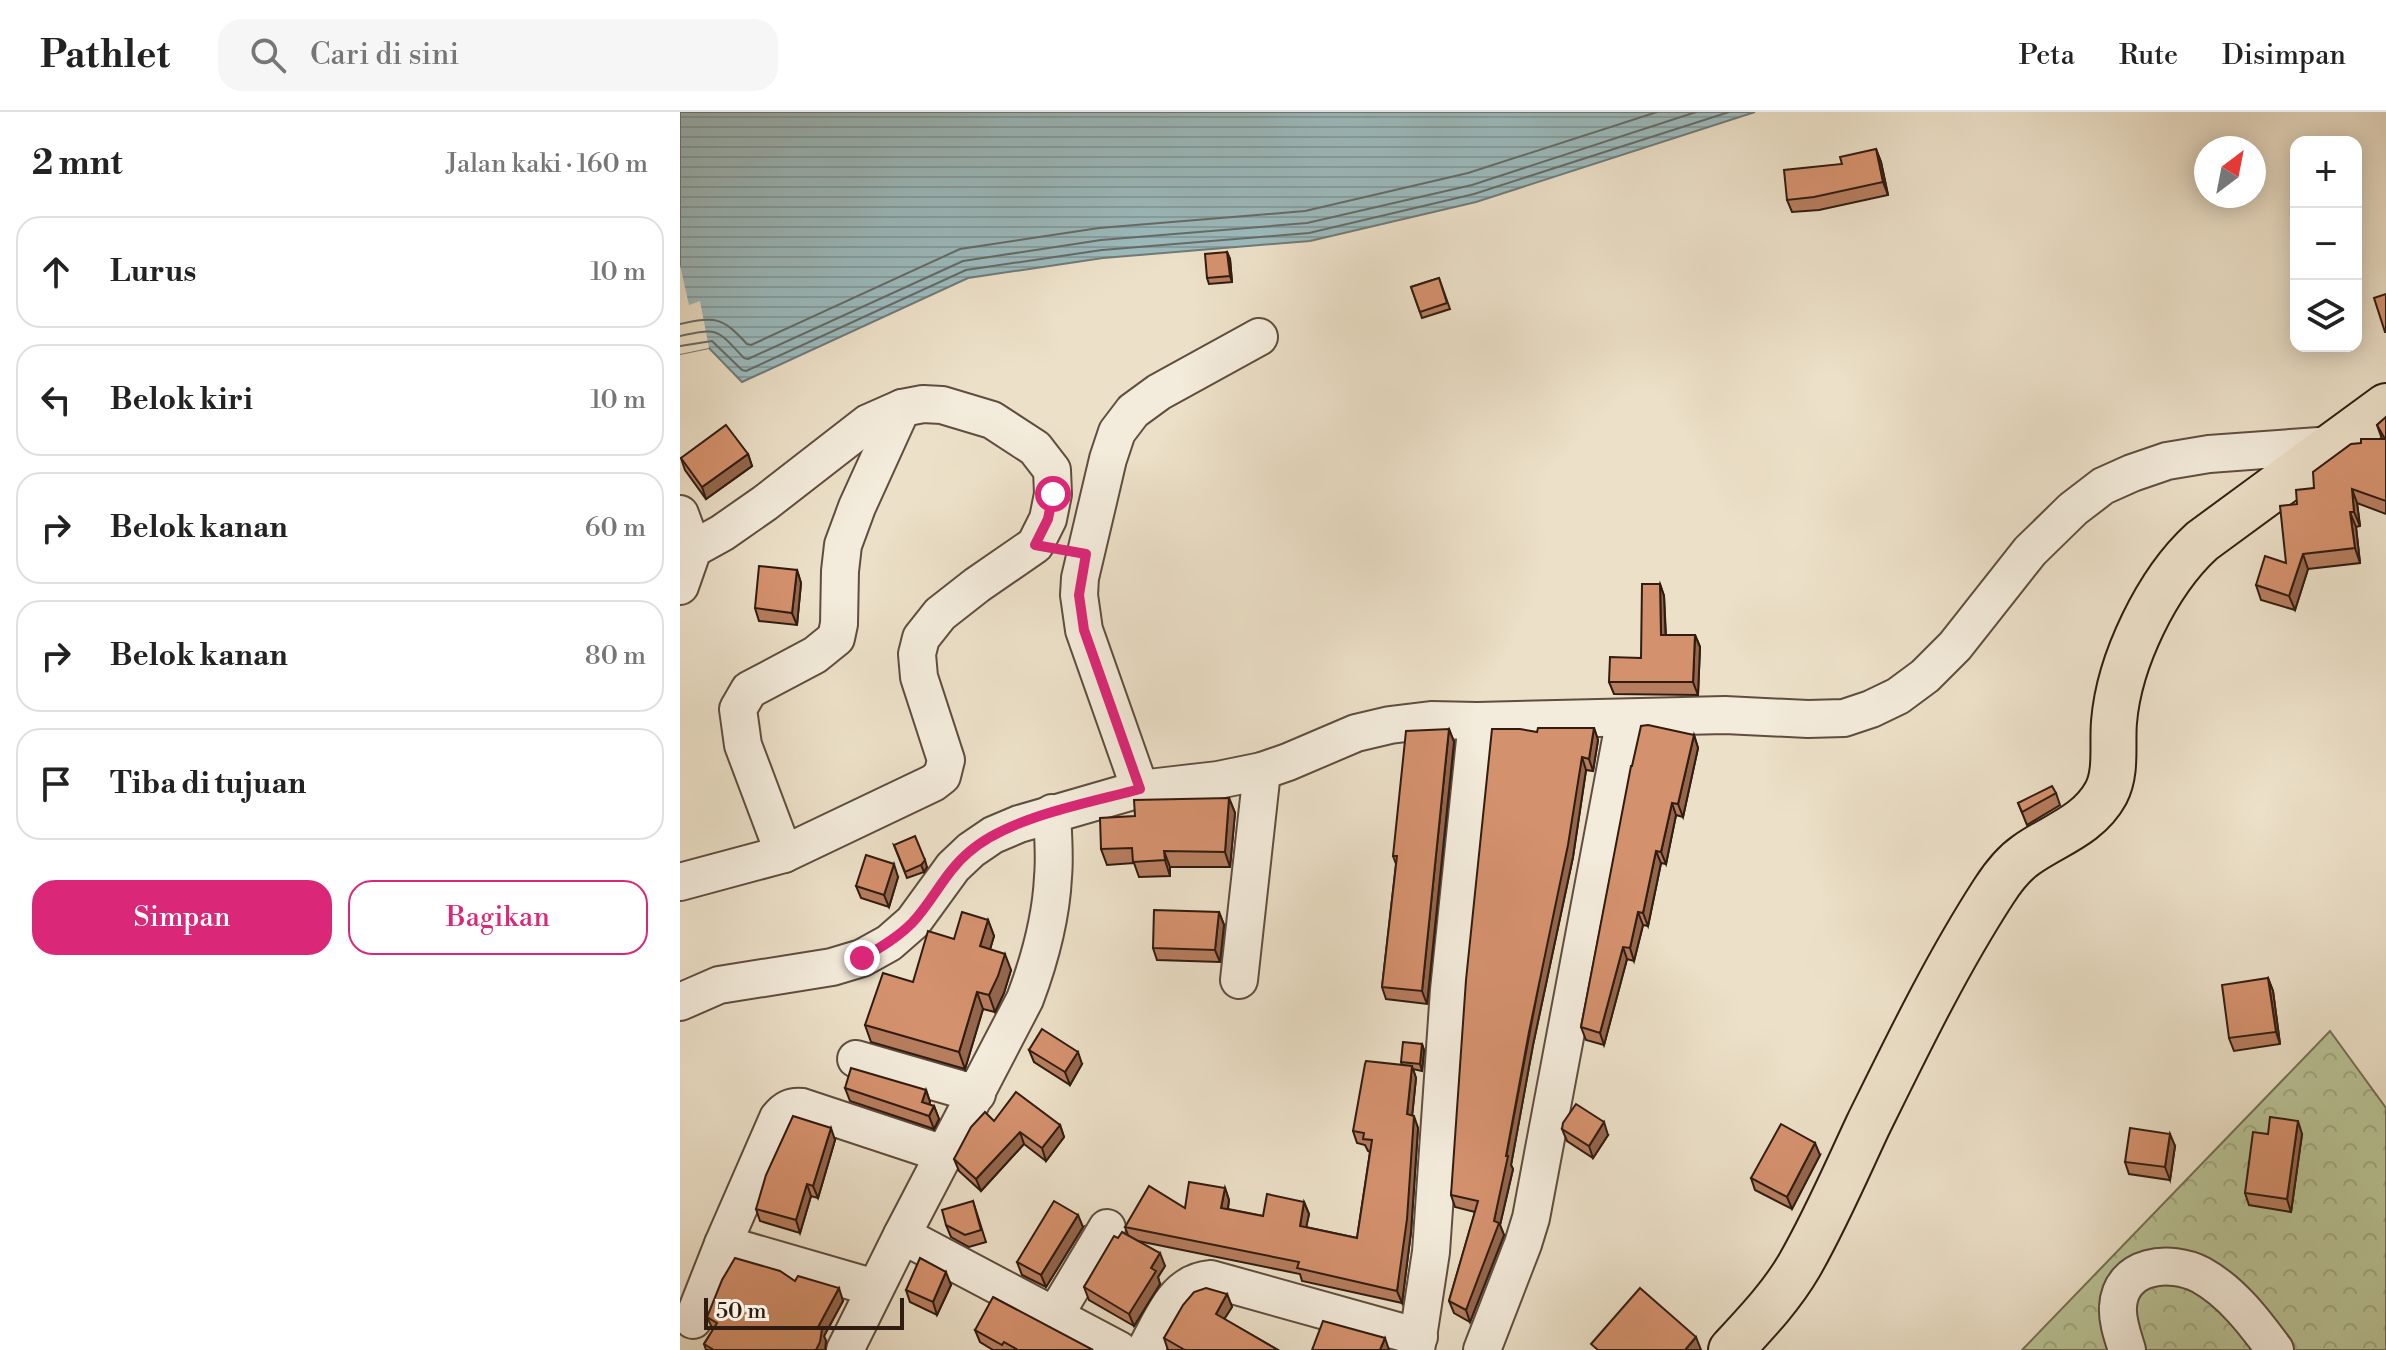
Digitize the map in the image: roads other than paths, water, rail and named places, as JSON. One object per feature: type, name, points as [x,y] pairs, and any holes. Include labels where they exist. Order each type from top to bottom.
[{"type":"highway","points":[[1731,1350],[1761,1317],[1798,1267],[1905,1052],[1996,888],[2024,856],[2065,834],[2086,818],[2108,790],[2113,770],[2117,699],[2136,641],[2172,573],[2202,541],[2386,406]]},
{"type":"street","points":[[1140,789],[1084,630],[1079,595],[1108,459],[1117,432],[1133,411],[1159,392],[1259,337]]},
{"type":"street","points":[[680,882],[784,854],[942,776],[946,760],[919,677],[917,654],[921,638],[940,614],[1035,545],[1048,519],[1053,494],[1052,470],[1035,448],[992,420],[942,405],[923,404],[902,408],[868,423],[765,503],[693,549]]},
{"type":"street","points":[[784,854],[743,745],[738,709],[749,690],[815,655],[836,638],[843,545],[902,408]]},
{"type":"street","points":[[680,1002],[719,985],[832,967],[862,958],[889,943],[913,922],[953,867],[993,835],[1052,813],[1140,789],[1262,771],[1356,733],[1431,720],[1725,715],[1808,719],[1844,718],[1871,709],[1898,696],[1925,676],[1955,646],[2030,551],[2073,509],[2103,486],[2167,461],[2209,454],[2333,445]]},
{"type":"street","points":[[680,514],[693,549],[680,586]]},
{"type":"street","points":[[1035,545],[1086,554]]},
{"type":"street","points":[[1482,1350],[1531,1218],[1625,718]]},
{"type":"street","points":[[1145,1350],[1182,1289],[1197,1280],[1211,1279],[1417,1343],[1431,1252],[1449,990],[1477,721]]},
{"type":"street","points":[[1239,980],[1262,771]]},
{"type":"street","points":[[845,1350],[1025,999],[1039,961],[1049,919],[1053,876],[1052,813]]},
{"type":"street","points":[[856,1059],[977,1094]]},
{"type":"street","points":[[693,1320],[723,1244],[784,1110],[794,1106],[944,1154]]},
{"type":"street","points":[[1055,1315],[1107,1228]]},
{"type":"street","points":[[902,1235],[1119,1350]]},
{"type":"street","points":[[723,1244],[875,1288]]},
{"type":"street","points":[[2127,1350],[2117,1306],[2121,1293],[2141,1271],[2174,1265],[2214,1284],[2257,1325],[2275,1350]]},
{"type":"water","points":[[680,112],[1755,112],[1476,202],[1310,241],[1103,258],[968,278],[742,382],[709,348],[680,354]]}]
